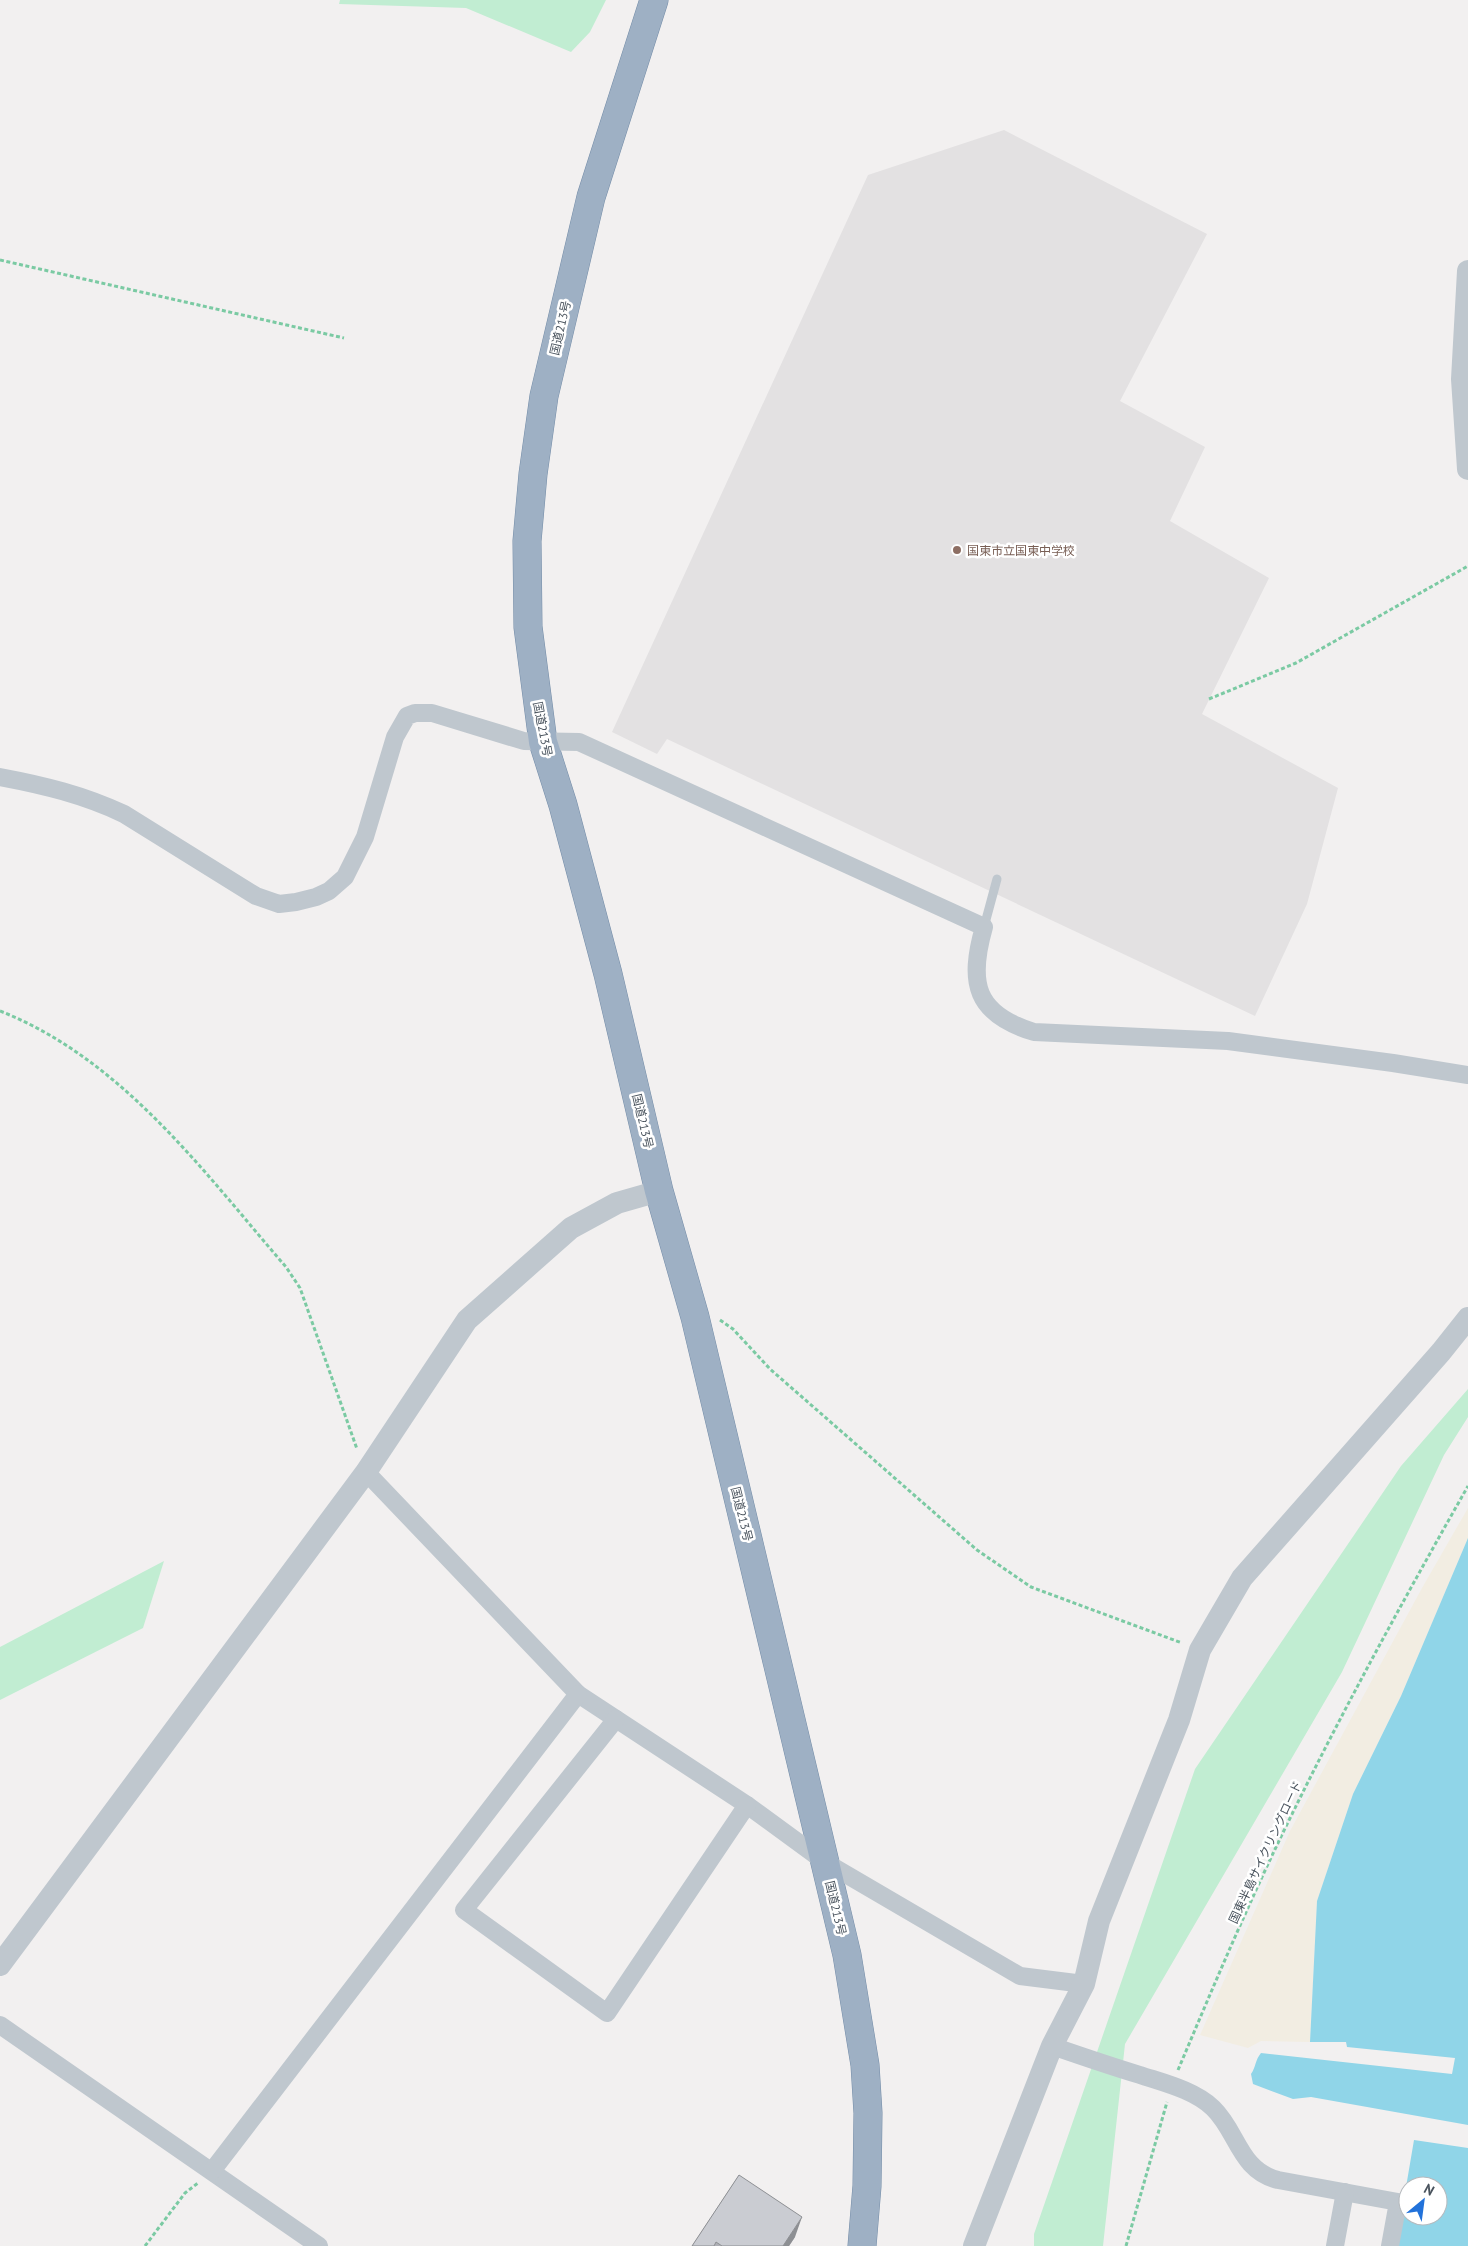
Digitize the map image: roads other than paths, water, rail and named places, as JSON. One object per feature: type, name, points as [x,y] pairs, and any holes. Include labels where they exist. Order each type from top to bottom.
[{"type":"highway","name":"国道213号","points":[[654,0],[591,197],[544,396],[533,474],[527,541],[528,627],[543,742],[563,805],[608,974],[659,1191],[695,1317],[847,1955],[865,2065],[868,2113],[867,2186],[862,2246]]},
{"type":"street","points":[[1468,270],[1462,379],[1468,469]]},
{"type":"street","points":[[0,777],[53,787],[105,805],[124,814],[256,896],[279,904],[316,897],[329,891],[345,876],[365,837],[395,737],[407,716],[415,713],[432,713],[524,741],[579,742],[984,927],[976,962],[980,993],[984,1002],[996,1015],[1029,1030],[1237,1042],[1384,1061],[1468,1075]]},
{"type":"street","points":[[0,1965],[366,1472],[467,1320],[571,1228],[617,1203],[659,1191]]},
{"type":"street","points":[[977,2244],[1052,2046],[1084,1984],[1099,1921],[1179,1720],[1200,1650],[1242,1578],[1441,1352],[1468,1318]]},
{"type":"street","points":[[366,1472],[578,1694],[747,1805],[825,1862],[1020,1976],[1084,1984]]},
{"type":"street","points":[[212,2171],[578,1694]]},
{"type":"street","points":[[616,1719],[464,1910],[607,2013],[747,1805]]},
{"type":"street","points":[[0,2025],[319,2246]]},
{"type":"street","points":[[1052,2046],[1187,2092],[1211,2106],[1222,2118],[1249,2164],[1262,2174],[1278,2180],[1398,2202],[1390,2246]]},
{"type":"street","points":[[1335,2246],[1345,2192]]},
{"type":"lane","points":[[984,927],[997,879]]},
{"type":"water","points":[[1468,1538],[1468,2125],[1311,2097],[1293,2099],[1253,2084],[1251,2074],[1261,2053],[1452,2074],[1455,2058],[1347,2047],[1346,2042],[1310,2042],[1317,1901],[1353,1794],[1401,1696]]},
{"type":"water","points":[[1414,2140],[1468,2148],[1468,2246],[1396,2246],[1399,2226],[1448,2226],[1448,2176],[1408,2176]]},
{"type":"place","name":"国東市立国東中学校","points":[[957,550]]}]
